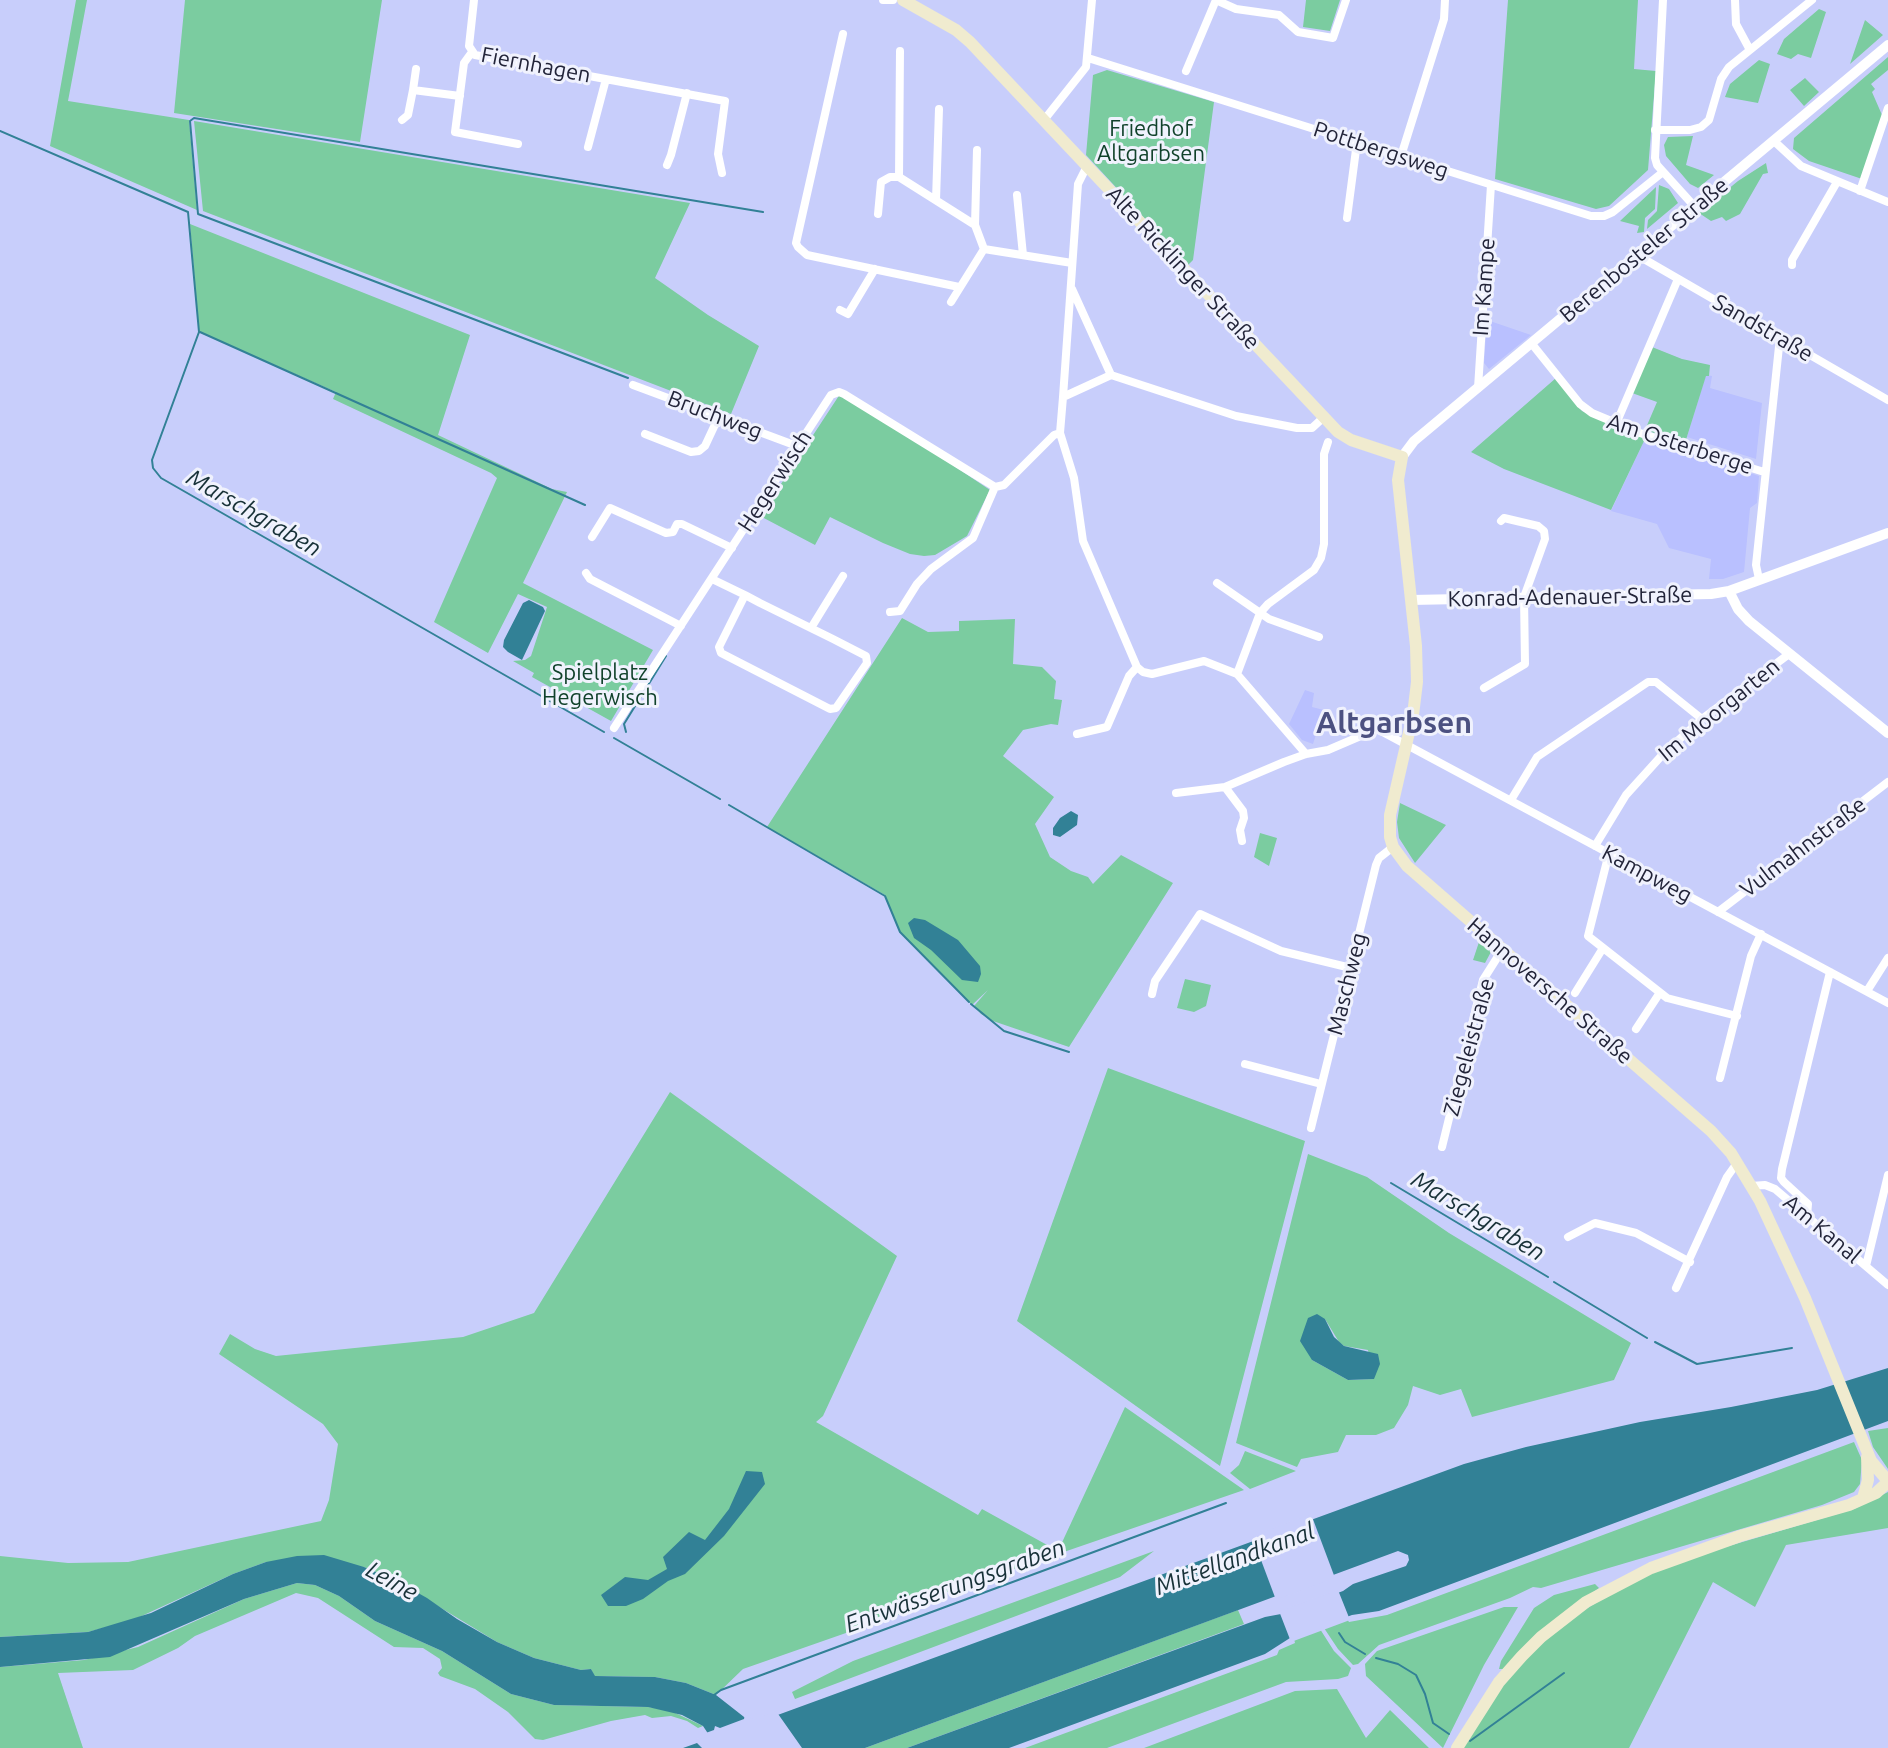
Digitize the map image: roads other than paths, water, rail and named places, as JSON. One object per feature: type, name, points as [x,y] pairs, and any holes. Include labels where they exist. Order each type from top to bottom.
[{"type":"main road","name":"Alte Ricklinger Straße","points":[[903,0],[953,28],[970,42],[1345,437],[1402,457]]},
{"type":"main road","points":[[1393,847],[1390,815],[1407,744],[1417,682],[1398,480],[1402,457]]},
{"type":"main road","name":"Hannoversche Straße","points":[[1393,847],[1407,866],[1711,1131],[1737,1163],[1805,1298],[1868,1454],[1886,1480]]},
{"type":"main road","points":[[1863,1498],[1869,1476],[1868,1454]]},
{"type":"main road","points":[[1457,1748],[1499,1682],[1531,1646],[1586,1602],[1632,1576],[1719,1544],[1839,1509],[1863,1498],[1886,1480]]},
{"type":"street","name":"Fiernhagen","points":[[474,0],[469,43],[472,52],[479,56],[725,101],[718,154],[722,173]]},
{"type":"street","points":[[883,0],[893,0]]},
{"type":"street","points":[[1044,120],[1081,74],[1088,58],[1091,0]]},
{"type":"street","points":[[1186,71],[1216,0],[1236,9],[1279,15],[1298,32],[1333,38],[1346,0]]},
{"type":"street","points":[[1401,156],[1443,20],[1445,0]]},
{"type":"street","points":[[1663,0],[1655,158],[1663,172],[1695,207]]},
{"type":"street","points":[[1735,0],[1736,24],[1750,50]]},
{"type":"street","points":[[1655,130],[1701,127],[1709,120],[1724,74],[1812,0]]},
{"type":"street","points":[[843,34],[796,243],[807,255],[959,287]]},
{"type":"street","name":"Berenbosteler Straße","points":[[1402,457],[1410,445],[1888,45]]},
{"type":"street","points":[[899,177],[900,51]]},
{"type":"street","points":[[472,52],[464,63],[455,132],[518,144]]},
{"type":"street","name":"Pottbergsweg","points":[[1088,58],[1598,217],[1613,212],[1663,172]]},
{"type":"street","points":[[402,120],[408,115],[416,69]]},
{"type":"street","name":"Fiernhagen","points":[[588,147],[606,79]]},
{"type":"street","points":[[413,90],[460,96]]},
{"type":"street","points":[[667,165],[687,93]]},
{"type":"street","points":[[1860,191],[1888,108]]},
{"type":"street","points":[[936,200],[939,109]]},
{"type":"street","points":[[1347,218],[1357,142]]},
{"type":"street","points":[[1775,142],[1801,166],[1888,202]]},
{"type":"street","points":[[977,150],[975,225],[984,249]]},
{"type":"street","points":[[1087,166],[1078,184],[1060,433],[1074,478],[1083,541],[1137,667],[1152,674],[1204,661],[1237,674],[1306,754]]},
{"type":"street","points":[[878,214],[881,182],[890,177],[899,177],[975,225]]},
{"type":"street","points":[[1792,265],[1837,182]]},
{"type":"street","name":"Im Kampe","points":[[1478,388],[1491,185]]},
{"type":"street","points":[[1017,195],[1023,255]]},
{"type":"street","points":[[984,249],[1072,263]]},
{"type":"street","points":[[951,302],[984,249]]},
{"type":"street","name":"Sandstraße","points":[[1637,255],[1888,400]]},
{"type":"street","points":[[840,310],[848,314],[875,269]]},
{"type":"street","points":[[1616,424],[1678,279]]},
{"type":"street","points":[[1071,287],[1111,375]]},
{"type":"street","points":[[1759,579],[1756,565],[1764,472],[1780,337]]},
{"type":"street","name":"Am Osterberge","points":[[1532,344],[1584,408],[1616,424],[1764,472]]},
{"type":"street","points":[[1063,397],[1111,375],[1236,416],[1310,429],[1324,417]]},
{"type":"street","name":"Bruchweg","points":[[633,385],[797,446]]},
{"type":"street","name":"Hegerwisch","points":[[614,728],[829,397],[841,393],[995,487]]},
{"type":"street","points":[[645,434],[697,452],[703,448],[719,416]]},
{"type":"street","points":[[890,612],[900,611],[931,569],[973,538],[995,487],[1004,485],[1054,435],[1060,433]]},
{"type":"street","points":[[1237,674],[1260,613],[1314,570],[1321,558],[1324,544],[1324,454],[1328,442]]},
{"type":"street","points":[[592,537],[610,508],[666,533],[673,532],[677,524],[682,524],[732,548]]},
{"type":"street","points":[[1484,688],[1525,664],[1524,597],[1546,535],[1538,526],[1504,518],[1501,521]]},
{"type":"street","name":"Konrad-Adenauer-Straße","points":[[1411,600],[1711,594],[1729,591],[1888,533]]},
{"type":"street","points":[[586,573],[590,579],[681,626]]},
{"type":"street","points":[[811,628],[843,576]]},
{"type":"street","points":[[712,579],[745,595],[811,628],[864,655],[867,658],[838,707],[832,709],[721,653],[719,647],[745,595]]},
{"type":"street","points":[[1217,583],[1260,613],[1319,637]]},
{"type":"street","points":[[1729,591],[1741,614],[1888,733]]},
{"type":"street","name":"Im Moorgarten","points":[[1595,846],[1637,780],[1702,719],[1789,654]]},
{"type":"street","points":[[1077,734],[1107,727],[1129,676],[1137,667]]},
{"type":"street","points":[[1511,800],[1537,757],[1647,683],[1656,682],[1702,719]]},
{"type":"street","name":"Kampweg","points":[[1176,793],[1225,787],[1306,754],[1342,745],[1375,729],[1888,1003]]},
{"type":"street","name":"Vulmahnstraße","points":[[1718,912],[1888,782]]},
{"type":"street","points":[[1225,787],[1243,811],[1242,841]]},
{"type":"street","name":"Maschweg","points":[[1311,1128],[1377,861],[1393,847]]},
{"type":"street","points":[[1609,853],[1588,936],[1659,994],[1737,1016]]},
{"type":"street","points":[[1152,994],[1155,981],[1200,914],[1281,951],[1351,968]]},
{"type":"street","points":[[1720,1078],[1751,956],[1761,934]]},
{"type":"street","points":[[1575,993],[1603,948]]},
{"type":"street","name":"Ziegeleistraße","points":[[1442,1147],[1483,980],[1502,950]]},
{"type":"street","points":[[1867,991],[1888,958]]},
{"type":"street","points":[[1807,1216],[1808,1204],[1781,1178],[1830,972]]},
{"type":"street","points":[[1636,1029],[1659,994]]},
{"type":"street","points":[[1245,1064],[1321,1084]]},
{"type":"street","points":[[1676,1288],[1727,1177],[1737,1163]]},
{"type":"street","points":[[1866,1266],[1888,1175]]},
{"type":"street","name":"Am Kanal","points":[[1751,1186],[1770,1187],[1888,1285]]},
{"type":"street","points":[[1568,1237],[1595,1223],[1636,1233],[1690,1262]]},
{"type":"water","points":[[529,600],[545,611],[522,660],[503,647],[523,603]]},
{"type":"water","points":[[1071,811],[1078,815],[1077,825],[1060,837],[1053,835],[1053,828],[1060,818]]},
{"type":"water","points":[[914,918],[925,920],[958,940],[980,966],[978,982],[962,980],[914,938],[908,923]]},
{"type":"water","points":[[1317,1314],[1325,1319],[1334,1337],[1344,1346],[1378,1354],[1380,1364],[1374,1379],[1348,1380],[1312,1360],[1300,1341],[1308,1318]]},
{"type":"water","points":[[1888,1368],[1888,1421],[1379,1611],[1352,1615],[1290,1638],[1265,1654],[1009,1748],[907,1748],[1343,1591],[1353,1584],[1406,1566],[1408,1555],[1398,1551],[865,1748],[683,1748],[711,1738],[703,1726],[682,1715],[648,1707],[554,1705],[511,1694],[442,1651],[375,1621],[339,1596],[315,1585],[297,1583],[244,1599],[110,1657],[0,1667],[0,1637],[88,1632],[151,1613],[233,1574],[266,1562],[324,1555],[395,1580],[497,1642],[534,1658],[581,1670],[591,1669],[595,1676],[655,1677],[686,1683],[716,1695],[753,1724],[1464,1464],[1640,1422],[1817,1390]]},
{"type":"water","points":[[746,1471],[762,1472],[765,1484],[724,1536],[685,1574],[668,1581],[643,1599],[626,1606],[608,1606],[601,1595],[625,1577],[648,1580],[667,1569],[663,1557],[689,1532],[705,1540],[729,1509]]},
{"type":"waterway","points":[[628,378],[198,214],[190,121],[194,118],[763,212]]},
{"type":"waterway","name":"Marschgraben","points":[[0,131],[188,212],[199,332],[152,460],[153,468],[161,478],[604,732]]},
{"type":"waterway","points":[[200,332],[585,505]]},
{"type":"waterway","points":[[626,732],[624,724],[666,656]]},
{"type":"waterway","name":"Marschgraben","points":[[614,738],[720,799]]},
{"type":"waterway","name":"Marschgraben","points":[[729,805],[885,896],[900,932],[969,1002]]},
{"type":"waterway","name":"Marschgraben","points":[[971,1004],[1004,1031],[1069,1052]]},
{"type":"waterway","name":"Marschgraben","points":[[1391,1183],[1548,1277]]},
{"type":"waterway","name":"Marschgraben","points":[[1554,1282],[1647,1338]]},
{"type":"waterway","name":"Marschgraben","points":[[1655,1342],[1697,1364],[1792,1348]]},
{"type":"waterway","name":"Entwässerungsgraben","points":[[714,1695],[1226,1503]]},
{"type":"waterway","points":[[1339,1633],[1345,1642],[1365,1654]]},
{"type":"waterway","points":[[1376,1658],[1398,1664],[1416,1675],[1433,1723],[1449,1734]]},
{"type":"waterway","points":[[1470,1741],[1564,1673]]},
{"type":"district","name":"Altgarbsen","points":[[1394,723]]},
{"type":"park label","name":"Friedhof Altgarbsen","points":[[1151,142]]},
{"type":"park label","name":"Spielplatz Hegerwisch","points":[[600,686]]},
{"type":"water label","name":"Mittellandkanal","points":[[1235,1559]]},
{"type":"water label","name":"Leine","points":[[392,1581]]}]
